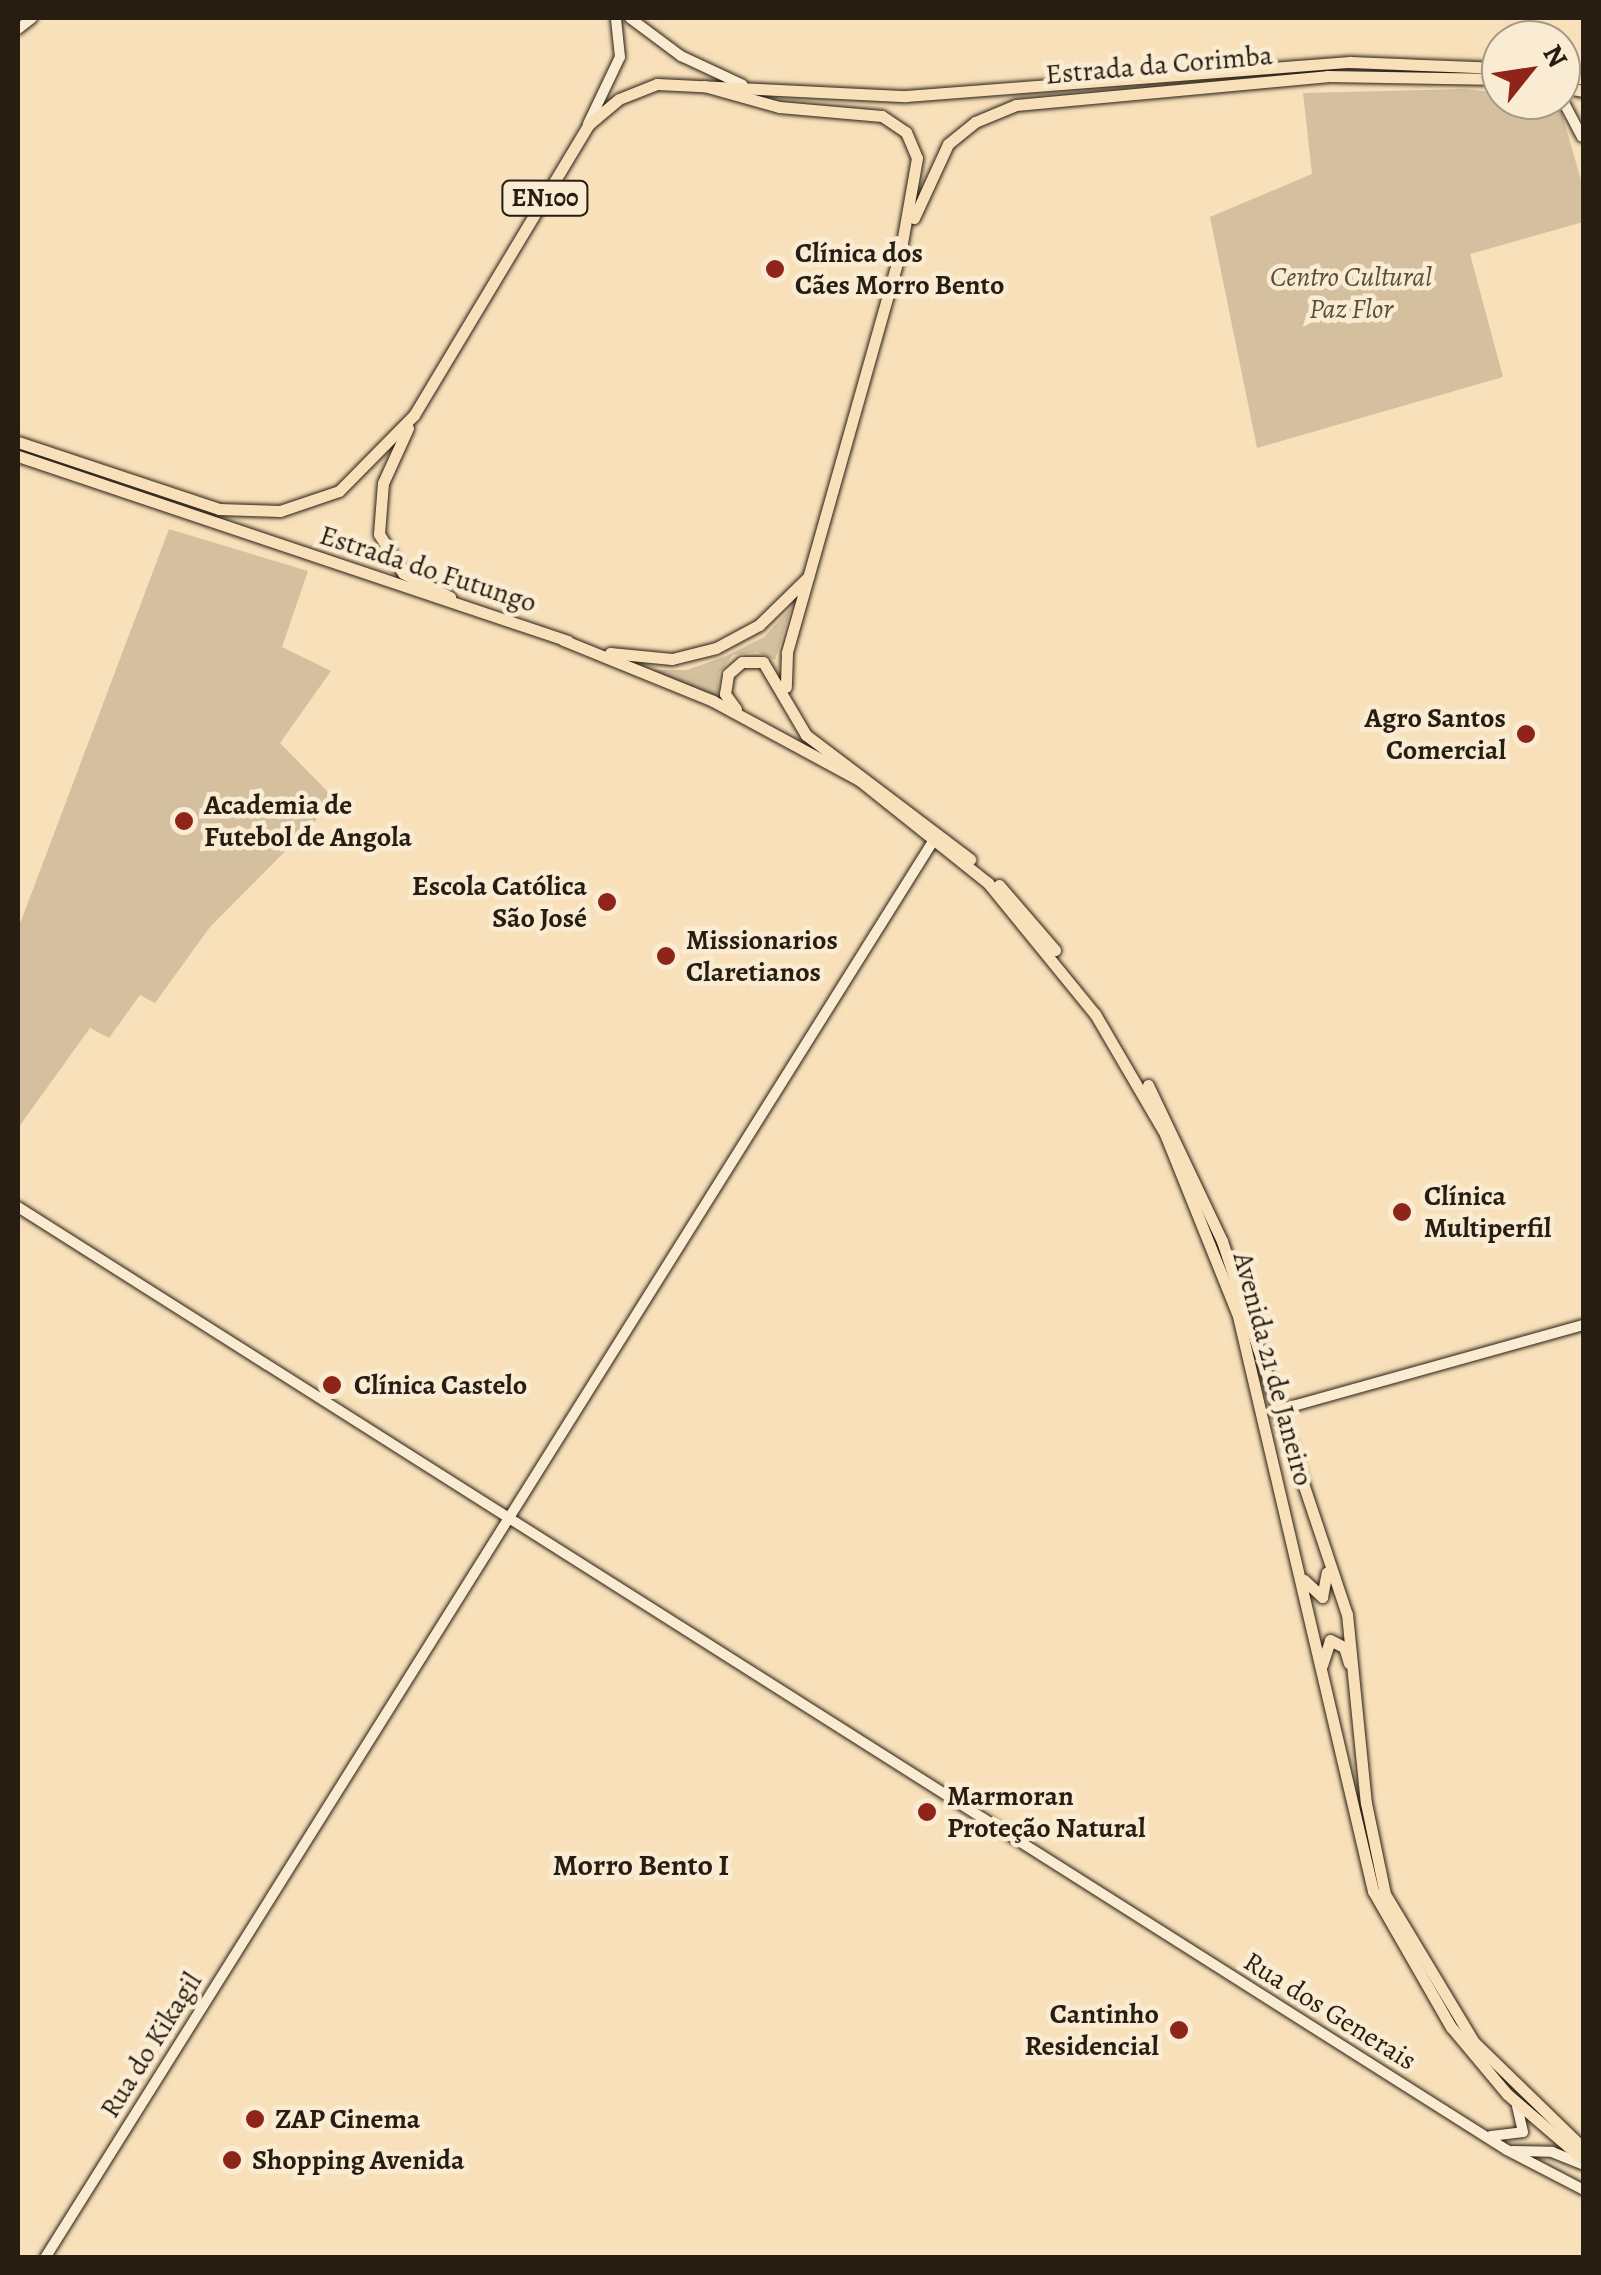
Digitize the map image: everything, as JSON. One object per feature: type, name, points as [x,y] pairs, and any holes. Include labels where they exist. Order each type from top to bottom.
[{"type":"main road","name":"Estrada da Corimba","points":[[1002,88],[1350,62],[1481,67]]},
{"type":"main road","name":"Estrada da Corimba","points":[[901,250],[948,144],[975,122],[1016,105],[1327,76],[1481,79]]},
{"type":"main road","name":"Estrada do Futungo","points":[[688,81],[800,109],[872,113],[906,132],[917,167],[901,250],[784,670],[798,724]]},
{"type":"main road","name":"Estrada do Futungo","points":[[18,442],[219,510],[280,511],[339,491],[414,416],[588,125],[630,93],[688,81],[844,96],[1002,88]]},
{"type":"main road","points":[[414,416],[381,492],[384,549],[414,581],[502,620]]},
{"type":"main road","name":"Estrada do Futungo","points":[[18,456],[502,620],[624,657],[695,654],[759,625],[808,577]]},
{"type":"main road","name":"Avenida 21 de Janeiro","points":[[564,640],[783,736],[934,838],[1032,933],[1138,1082],[1215,1248],[1269,1440],[1358,1848],[1396,1939],[1506,2094],[1584,2163]]},
{"type":"main road","points":[[783,736],[729,702],[725,680],[736,664],[770,668],[798,724]]},
{"type":"main road","name":"Avenida 21 de Janeiro","points":[[798,724],[928,821],[1012,897],[1106,1018],[1205,1199],[1274,1412],[1346,1614],[1377,1870],[1407,1941],[1474,2042],[1584,2150]]},
{"type":"main road","points":[[1269,1440],[1306,1586],[1322,1597],[1330,1584],[1326,1562],[1285,1443]]},
{"type":"main road","points":[[1338,1756],[1321,1659],[1330,1640],[1347,1654],[1361,1752]]},
{"type":"street","points":[[18,29],[32,18]]},
{"type":"street","points":[[588,125],[620,57],[616,18]]},
{"type":"street","points":[[630,18],[681,56],[743,85]]},
{"type":"street","points":[[1583,140],[1584,106]]},
{"type":"street","name":"Rua do Kikagil","points":[[46,2258],[504,1516],[934,838]]},
{"type":"street","name":"Rua dos Generais","points":[[18,1207],[1507,2150],[1584,2190]]},
{"type":"street","points":[[1274,1412],[1584,1325]]},
{"type":"street","points":[[1488,2136],[1508,2140],[1523,2132],[1522,2112],[1506,2094]]},
{"type":"street","points":[[1507,2150],[1552,2152],[1584,2163]]},
{"type":"green space","name":"Centro Cultural Paz Flor","points":[[1465,89],[1481,91],[1481,120],[1564,120],[1583,187],[1583,222],[1470,254],[1503,377],[1257,448],[1210,217],[1312,174],[1303,93]]},
{"type":"green space","name":"Academia de Futebol de Angola","points":[[169,529],[308,571],[282,647],[331,671],[280,743],[336,800],[210,927],[155,1003],[140,995],[109,1038],[90,1028],[18,1128],[18,929]]},
{"type":"green space","points":[[791,608],[775,660],[757,652],[733,655],[719,673],[717,698],[645,670],[687,670],[726,656],[764,637]]},
{"type":"place","name":"Clínica dos Cães Morro Bento","points":[[775,269]]},
{"type":"place","name":"Agro Santos Comercial","points":[[1526,734]]},
{"type":"place","name":"Academia de Futebol de Angola","points":[[184,821]]},
{"type":"place","name":"Escola Católica São José","points":[[607,902]]},
{"type":"place","name":"Missionarios Claretianos","points":[[666,956]]},
{"type":"place","name":"Clínica Multiperfil","points":[[1402,1212]]},
{"type":"place","name":"Clínica Castelo","points":[[332,1385]]},
{"type":"place","name":"Marmoran Proteção Natural","points":[[927,1812]]},
{"type":"place","name":"Cantinho Residencial","points":[[1179,2030]]},
{"type":"place","name":"ZAP Cinema","points":[[255,2119]]},
{"type":"place","name":"Shopping Avenida","points":[[232,2160]]},
{"type":"district","name":"Morro Bento I","points":[[641,1865]]}]
